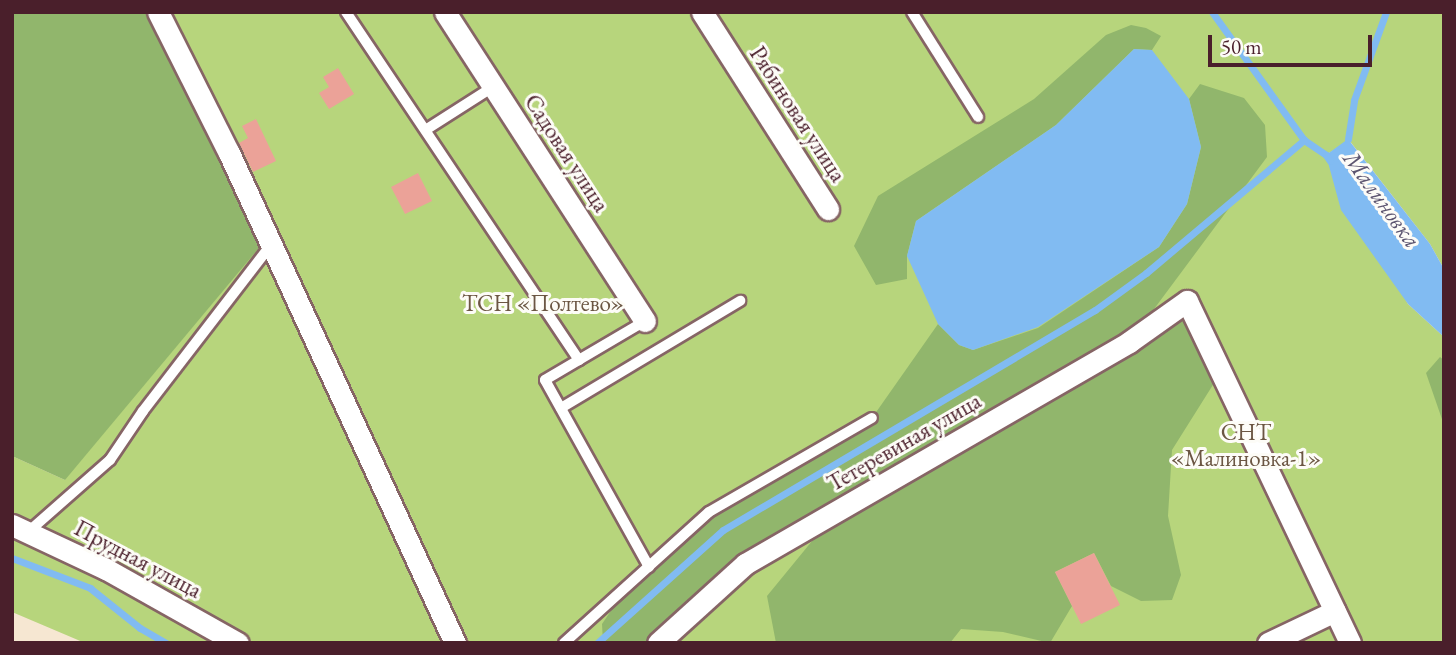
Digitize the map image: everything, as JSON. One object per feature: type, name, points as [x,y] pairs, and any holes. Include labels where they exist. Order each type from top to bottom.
[{"type":"street","points":[[158,12],[229,153],[455,643]]},
{"type":"street","name":"Садовая улица","points":[[445,12],[645,321]]},
{"type":"street","name":"Рябиновая улица","points":[[702,12],[828,209]]},
{"type":"street","name":"Тетеревиная улица","points":[[658,643],[745,564],[1129,342],[1187,301],[1335,611]]},
{"type":"street","name":"Прудная улица","points":[[20,528],[106,569],[238,643]]},
{"type":"street","points":[[1268,643],[1335,611],[1350,643]]},
{"type":"lane","points":[[346,12],[579,360]]},
{"type":"lane","points":[[912,12],[978,117]]},
{"type":"lane","points":[[427,130],[493,87]]},
{"type":"lane","points":[[20,528],[110,460],[143,411],[271,245]]},
{"type":"lane","points":[[561,408],[740,301]]},
{"type":"lane","points":[[645,321],[545,380],[649,566]]},
{"type":"lane","points":[[564,643],[709,512],[872,418]]},
{"type":"green space","points":[[12,12],[155,12],[258,215],[258,249],[65,480],[12,456]]},
{"type":"green space","name":"ТСН «Полтево»","points":[[155,12],[1444,12],[1444,269],[1430,244],[1349,140],[1326,155],[1408,304],[1444,337],[1444,643],[85,643],[12,612],[12,456],[65,480]]},
{"type":"green space","points":[[1131,25],[1146,28],[1161,36],[1152,50],[1134,49],[1056,125],[916,221],[907,256],[907,279],[876,285],[854,246],[878,196],[1034,99],[1106,35]]},
{"type":"green space","points":[[1200,84],[1244,98],[1265,125],[1267,157],[1131,340],[1187,301],[1216,380],[1172,450],[1168,516],[1181,575],[1172,600],[1141,601],[1111,586],[1094,553],[1055,572],[1072,606],[1050,643],[1003,632],[961,629],[950,643],[776,643],[767,596],[835,513],[745,564],[658,643],[603,643],[602,624],[642,565],[709,512],[872,418],[938,324],[959,345],[973,350],[1038,328],[1159,247],[1187,204],[1201,147],[1189,99]]},
{"type":"green space","points":[[1440,357],[1444,360],[1444,425],[1426,373]]},
{"type":"water","points":[[1134,49],[1152,50],[1189,99],[1201,147],[1187,204],[1159,247],[1038,327],[973,350],[959,345],[938,324],[907,256],[916,221],[1056,125]]},
{"type":"water","points":[[1348,139],[1430,244],[1444,269],[1444,337],[1408,304],[1341,210],[1326,155]]},
{"type":"building","points":[[338,68],[354,94],[329,109],[319,93],[329,87],[323,77]]},
{"type":"building","points":[[256,119],[276,161],[253,172],[239,143],[248,138],[242,126]]},
{"type":"building","points":[[418,173],[432,201],[405,214],[391,187]]},
{"type":"building","points":[[1094,553],[1120,605],[1081,624],[1055,572]]},
{"type":"waterway","name":"Малиновка","points":[[1212,12],[1304,140],[1326,155],[1330,161]]},
{"type":"waterway","points":[[1348,139],[1354,100],[1386,12]]},
{"type":"waterway","points":[[597,643],[723,530],[1095,310],[1146,273],[1304,140]]},
{"type":"waterway","points":[[12,558],[90,588],[140,628],[166,643]]},
{"type":"park label","name":"СНТ «Малиновка-1»","points":[[1246,445]]}]
